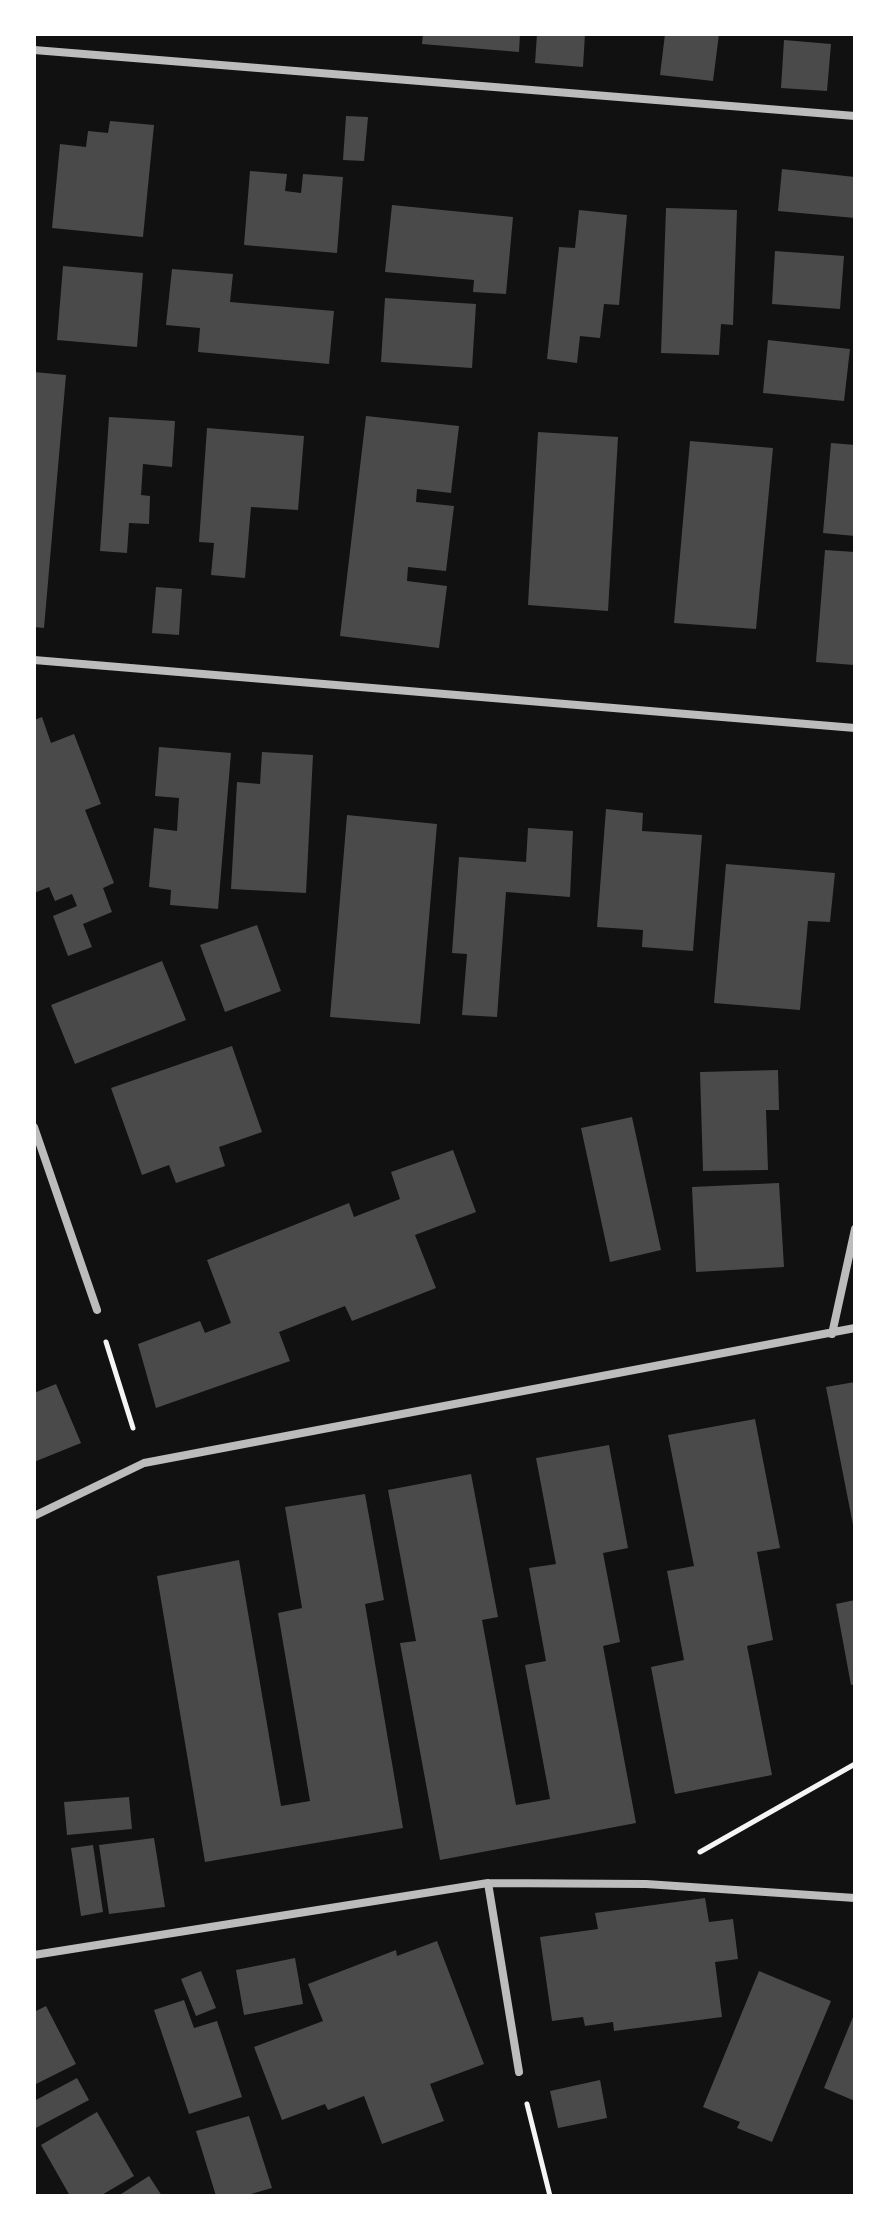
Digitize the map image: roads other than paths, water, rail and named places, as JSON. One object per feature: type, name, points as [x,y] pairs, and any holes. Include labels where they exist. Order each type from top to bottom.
[{"type":"street","points":[[34,50],[855,116]]},
{"type":"street","points":[[34,660],[855,728]]},
{"type":"street","points":[[34,1127],[97,1310]]},
{"type":"street","points":[[832,1334],[855,1229]]},
{"type":"street","points":[[34,1516],[144,1463],[855,1328]]},
{"type":"street","points":[[488,1883],[519,2072]]},
{"type":"street","points":[[34,1955],[488,1883],[671,1885],[855,1898]]}]
